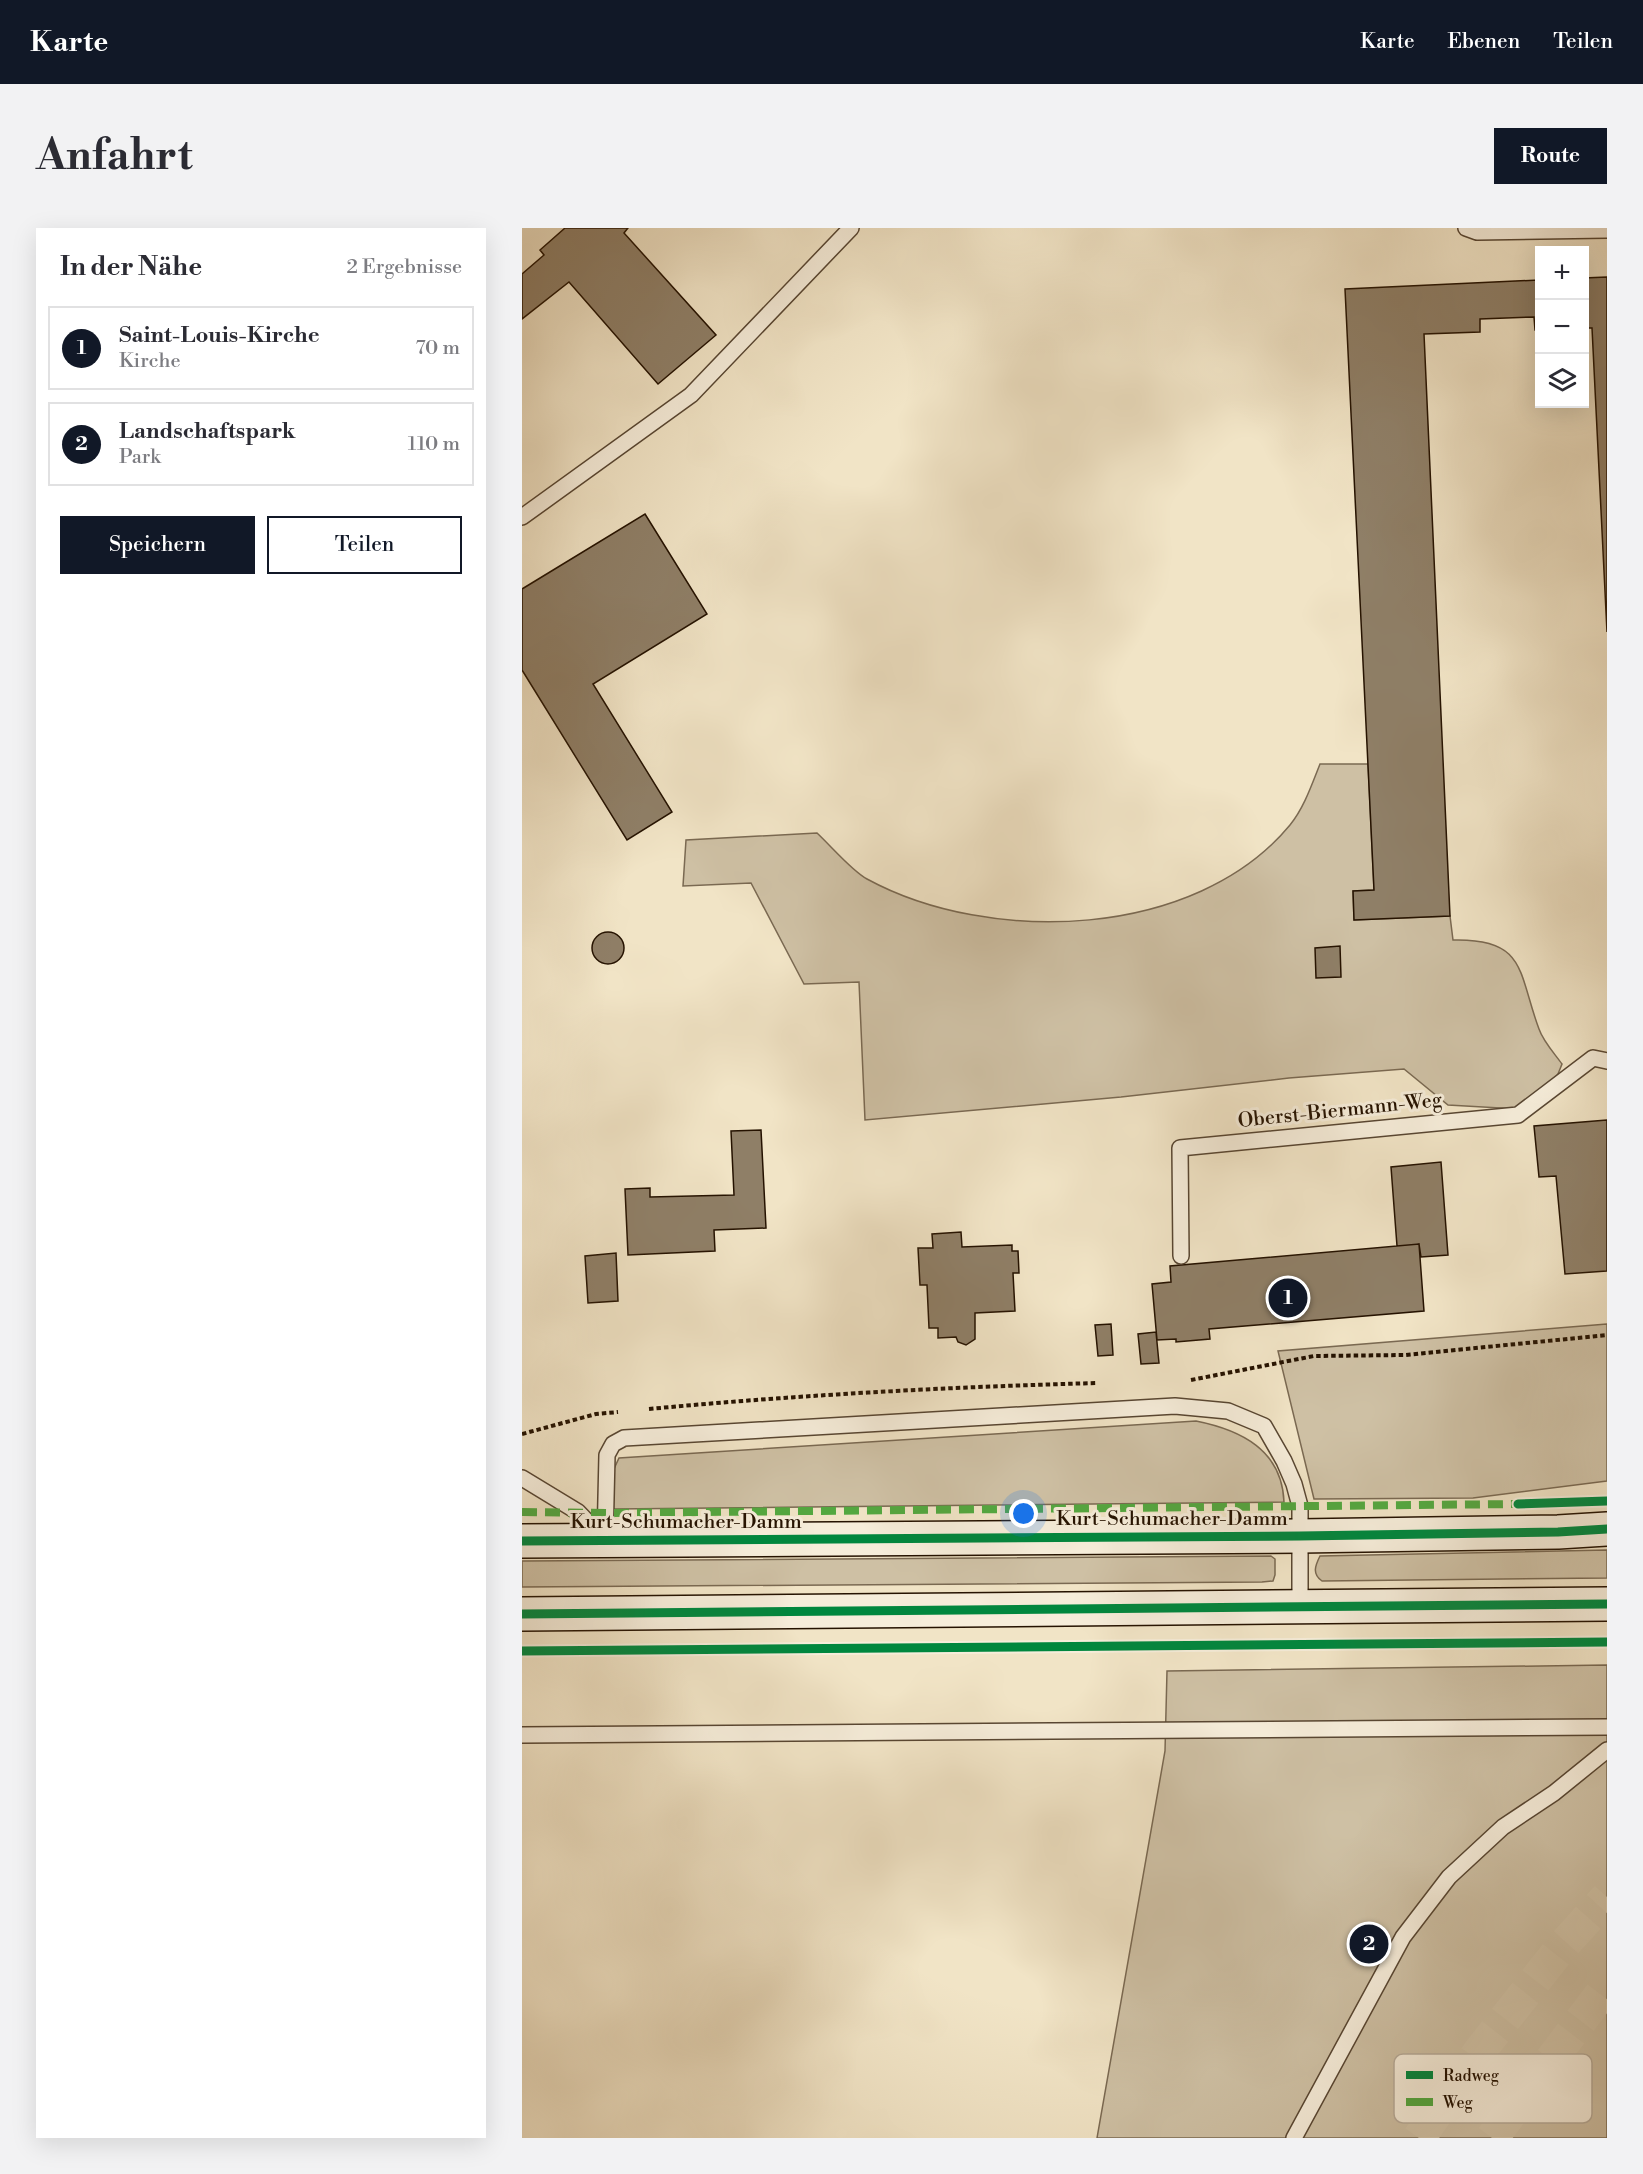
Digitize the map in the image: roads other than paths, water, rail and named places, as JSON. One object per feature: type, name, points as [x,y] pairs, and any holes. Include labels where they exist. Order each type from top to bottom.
[{"type":"main road","name":"Kurt-Schumacher-Damm","points":[[522,1541],[1300,1536],[1558,1532],[1607,1529]]},
{"type":"main road","points":[[522,1614],[1607,1604]]},
{"type":"lane","points":[[522,517],[691,395],[850,228]]},
{"type":"lane","points":[[1466,228],[1477,232],[1607,230]]},
{"type":"lane","name":"Oberst-Biermann-Weg","points":[[1181,1256],[1180,1148],[1518,1115],[1600,1059]]},
{"type":"lane","points":[[605,1541],[607,1455],[613,1444],[624,1438],[1175,1406],[1228,1411],[1264,1426],[1294,1484],[1300,1506],[1300,1607]]},
{"type":"lane","points":[[522,1478],[578,1512],[605,1541]]},
{"type":"lane","points":[[522,1735],[1607,1727]]},
{"type":"lane","points":[[1294,2138],[1403,1937],[1449,1877],[1503,1827],[1554,1793],[1607,1750]]},
{"type":"tunnel","points":[[1478,2054],[1560,1949],[1607,1897]]},
{"type":"tunnel","points":[[1556,2054],[1607,1986]]},
{"type":"tunnel","points":[[1419,2138],[1429,2123]]},
{"type":"tunnel","points":[[1492,2138],[1503,2123]]},
{"type":"place","name":"Saint-Louis-Kirche","points":[[1288,1298]]},
{"type":"place","name":"Landschaftspark","points":[[1369,1944]]}]
